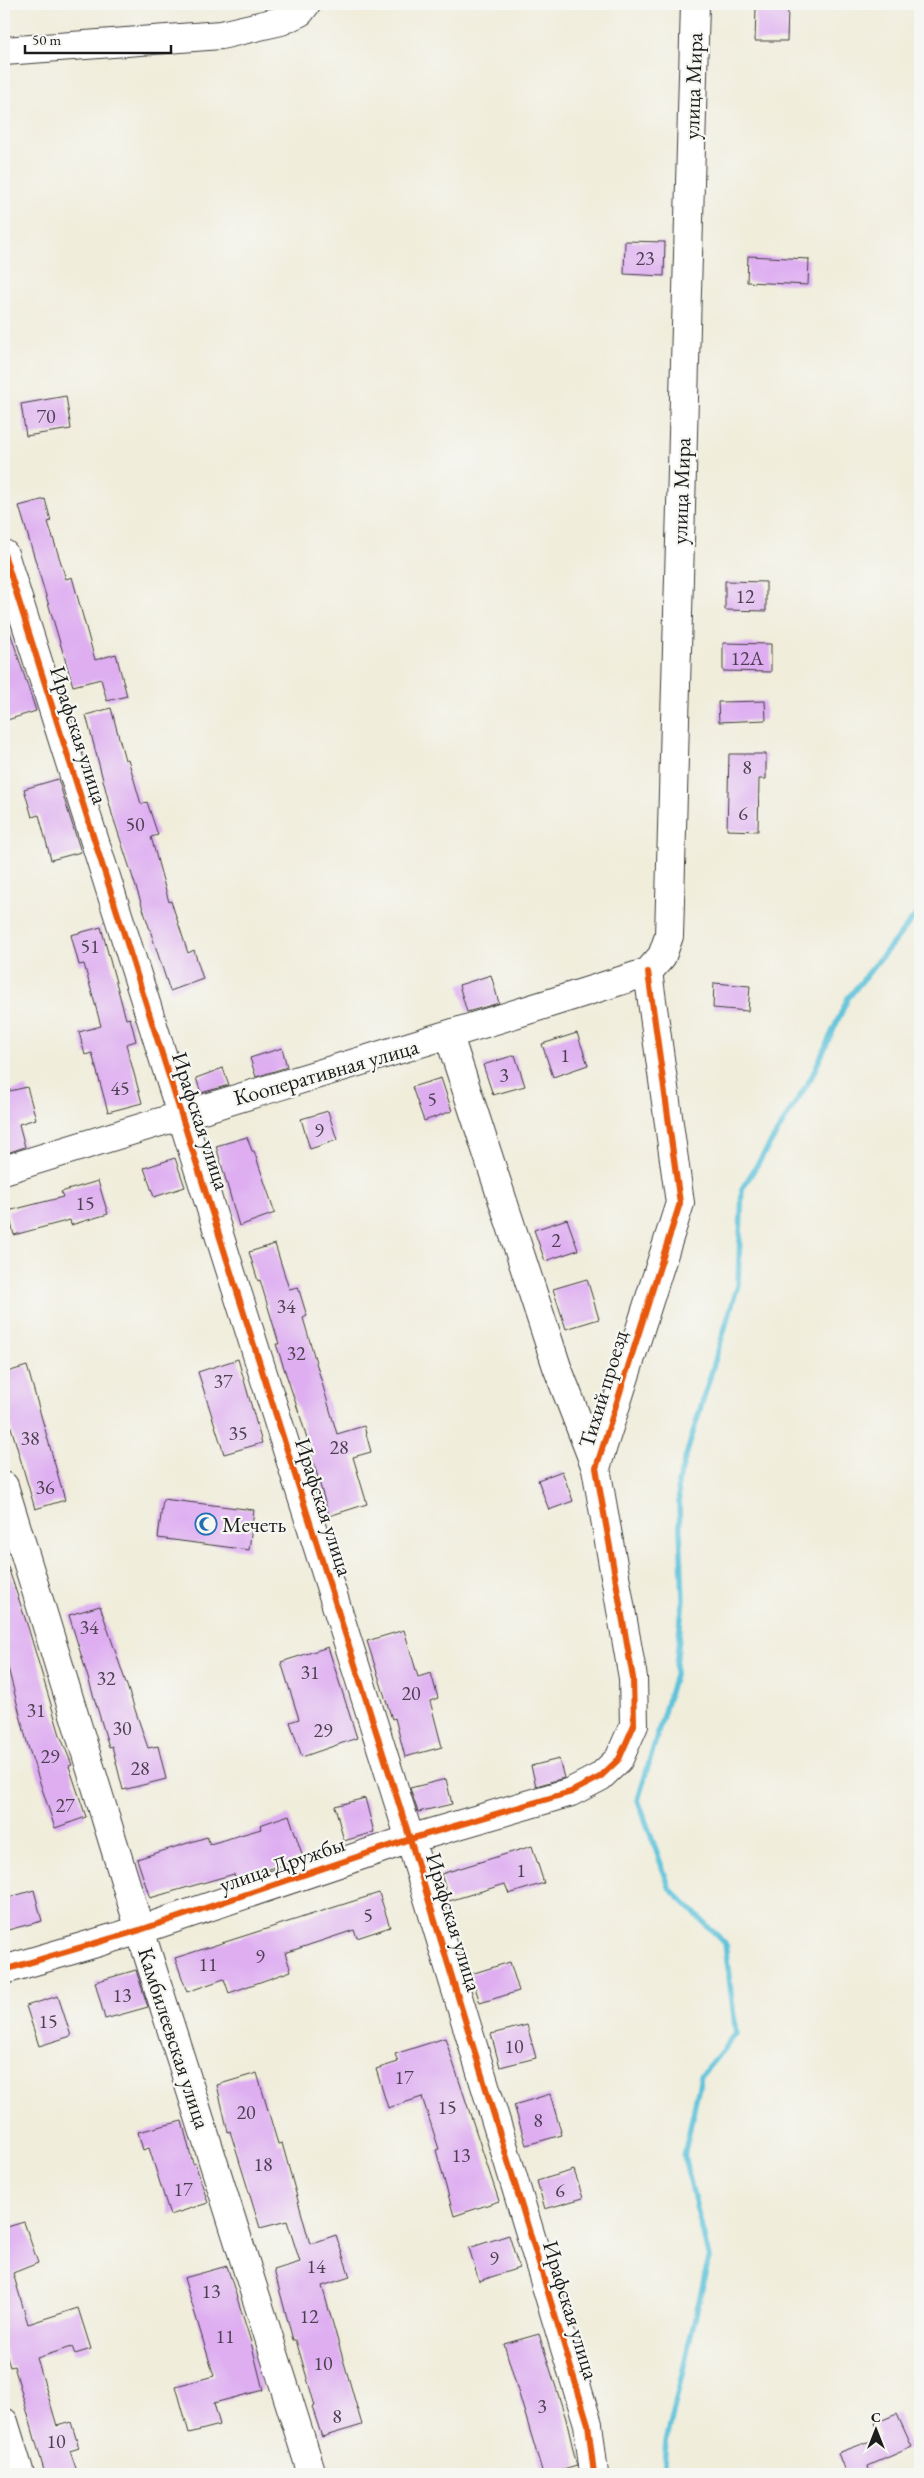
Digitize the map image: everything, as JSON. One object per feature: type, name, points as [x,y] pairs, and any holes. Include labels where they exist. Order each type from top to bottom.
[{"type":"street","name":"улица Мира","points":[[648,972],[662,956],[669,936],[695,4]]},
{"type":"street","points":[[4,51],[221,35],[281,21],[303,8]]},
{"type":"street","name":"Ирафская улица","points":[[4,554],[410,1839],[588,2424],[594,2474]]},
{"type":"street","name":"Кооперативная улица","points":[[4,1170],[181,1114],[449,1036],[648,972]]},
{"type":"street","name":"Тихий проезд","points":[[571,1792],[600,1777],[619,1759],[634,1726],[634,1678],[596,1468],[680,1203],[648,972]]},
{"type":"street","points":[[449,1036],[557,1367],[596,1468]]},
{"type":"street","name":"Камбилеевская улица","points":[[4,1486],[140,1930],[312,2474]]},
{"type":"street","name":"улица Дружбы","points":[[4,1970],[140,1930],[410,1839],[571,1792]]},
{"type":"street","points":[[4,2422],[20,2474]]},
{"type":"building","points":[[756,8],[788,9],[787,41],[755,41]]},
{"type":"building","points":[[625,241],[665,242],[664,276],[624,274]]},
{"type":"building","points":[[748,256],[809,259],[808,285],[747,282]]},
{"type":"building","points":[[66,396],[71,429],[26,436],[21,404]]},
{"type":"building","points":[[45,499],[51,521],[48,522],[66,579],[72,577],[95,660],[116,654],[127,696],[107,701],[101,679],[73,686],[19,506]]},
{"type":"building","points":[[725,581],[766,582],[766,611],[725,610]]},
{"type":"building","points":[[7,623],[36,711],[4,721],[4,624]]},
{"type":"building","points":[[723,643],[771,644],[771,672],[723,671]]},
{"type":"building","points":[[765,701],[766,720],[719,722],[718,702]]},
{"type":"building","points":[[111,708],[125,760],[128,759],[141,804],[147,802],[158,835],[151,837],[169,902],[171,901],[188,953],[194,950],[203,979],[170,991],[112,814],[86,715]]},
{"type":"building","points":[[729,754],[766,754],[766,779],[759,779],[758,831],[727,830]]},
{"type":"building","points":[[58,779],[81,852],[51,860],[39,815],[32,817],[24,789]]},
{"type":"building","points":[[101,927],[126,1019],[130,1018],[136,1041],[126,1044],[142,1103],[108,1112],[92,1053],[85,1055],[79,1032],[101,1026],[84,964],[79,965],[71,935]]},
{"type":"building","points":[[491,975],[499,1003],[467,1012],[459,985]]},
{"type":"building","points":[[714,983],[750,986],[748,1011],[713,1008]]},
{"type":"building","points":[[577,1033],[588,1065],[553,1077],[542,1044]]},
{"type":"building","points":[[282,1048],[287,1067],[256,1077],[250,1058]]},
{"type":"building","points":[[515,1055],[525,1086],[493,1095],[483,1065]]},
{"type":"building","points":[[223,1068],[229,1085],[201,1093],[196,1078]]},
{"type":"building","points":[[441,1078],[452,1111],[424,1121],[412,1087]]},
{"type":"building","points":[[9,1087],[10,1091],[27,1087],[36,1119],[19,1124],[25,1147],[4,1154],[4,1088]]},
{"type":"building","points":[[328,1111],[337,1140],[310,1149],[301,1119]]},
{"type":"building","points":[[247,1137],[252,1151],[254,1151],[275,1213],[239,1226],[216,1146]]},
{"type":"building","points":[[175,1158],[185,1187],[154,1197],[144,1168]]},
{"type":"building","points":[[98,1181],[108,1214],[71,1225],[70,1220],[14,1235],[8,1211],[63,1197],[61,1192]]},
{"type":"building","points":[[567,1219],[578,1250],[545,1261],[534,1230]]},
{"type":"building","points":[[275,1244],[289,1289],[298,1287],[307,1316],[303,1318],[337,1434],[364,1426],[371,1452],[353,1457],[367,1504],[329,1516],[302,1422],[276,1344],[279,1344],[260,1280],[258,1281],[249,1252]]},
{"type":"building","points":[[587,1279],[599,1319],[566,1329],[553,1289]]},
{"type":"building","points":[[238,1359],[262,1443],[224,1454],[198,1372]]},
{"type":"building","points":[[27,1366],[65,1500],[35,1509],[4,1403],[4,1373]]},
{"type":"building","points":[[562,1471],[573,1501],[549,1510],[538,1480]]},
{"type":"building","name":"Мечеть","points":[[163,1499],[254,1510],[249,1550],[158,1538]]},
{"type":"building","points":[[4,1564],[7,1564],[28,1627],[60,1735],[72,1765],[69,1766],[86,1817],[55,1828],[28,1746],[4,1652]]},
{"type":"building","points":[[100,1606],[148,1748],[158,1746],[166,1779],[123,1790],[112,1746],[109,1747],[69,1615]]},
{"type":"building","points":[[404,1630],[418,1677],[431,1673],[438,1698],[430,1701],[442,1747],[405,1757],[395,1718],[392,1719],[367,1641]]},
{"type":"building","points":[[328,1647],[357,1738],[302,1757],[290,1722],[299,1719],[281,1662]]},
{"type":"building","points":[[559,1759],[564,1778],[536,1786],[531,1766]]},
{"type":"building","points":[[446,1779],[452,1804],[418,1812],[410,1788]]},
{"type":"building","points":[[365,1798],[374,1832],[344,1841],[335,1806]]},
{"type":"building","points":[[289,1815],[303,1857],[236,1881],[234,1874],[150,1898],[137,1859],[207,1837],[210,1844],[261,1829],[260,1825]]},
{"type":"building","points":[[532,1846],[544,1883],[509,1894],[505,1884],[449,1901],[441,1874]]},
{"type":"building","points":[[34,1890],[42,1921],[4,1931],[4,1899]]},
{"type":"building","points":[[379,1893],[390,1927],[357,1938],[354,1930],[285,1953],[291,1971],[229,1993],[224,1979],[187,1992],[175,1958]]},
{"type":"building","points":[[510,1962],[519,1991],[480,2003],[471,1974]]},
{"type":"building","points":[[136,1970],[148,2007],[105,2019],[95,1982]]},
{"type":"building","points":[[58,1996],[71,2036],[39,2046],[26,2006]]},
{"type":"building","points":[[527,2025],[536,2058],[500,2067],[491,2034]]},
{"type":"building","points":[[445,2038],[499,2201],[454,2216],[436,2150],[439,2149],[422,2097],[388,2108],[376,2069],[398,2062],[395,2054]]},
{"type":"building","points":[[257,2073],[278,2144],[282,2143],[310,2244],[336,2235],[350,2277],[322,2286],[362,2425],[322,2437],[312,2407],[315,2406],[296,2340],[293,2340],[274,2270],[300,2262],[287,2221],[260,2228],[230,2131],[228,2132],[217,2085]]},
{"type":"building","points":[[550,2094],[562,2135],[526,2145],[514,2105]]},
{"type":"building","points":[[182,2121],[193,2164],[195,2163],[208,2203],[170,2215],[149,2148],[143,2150],[138,2132]]},
{"type":"building","points":[[574,2170],[583,2198],[545,2209],[537,2181]]},
{"type":"building","points":[[24,2222],[38,2263],[13,2273],[28,2324],[78,2308],[91,2349],[75,2354],[72,2347],[37,2358],[57,2426],[71,2422],[79,2448],[70,2451],[78,2474],[45,2474],[14,2366],[10,2367],[4,2348],[4,2228]]},
{"type":"building","points":[[509,2235],[519,2268],[479,2281],[469,2248]]},
{"type":"building","points":[[227,2266],[251,2342],[263,2390],[214,2403],[220,2425],[189,2433],[176,2386],[214,2376],[184,2278]]},
{"type":"building","points":[[539,2334],[566,2419],[577,2466],[549,2474],[543,2474],[504,2344]]},
{"type":"building","points":[[897,2414],[912,2447],[868,2466],[870,2474],[846,2474],[838,2453],[881,2437],[875,2423]]},
{"type":"waterway","points":[[663,2474],[666,2443],[709,2258],[684,2156],[701,2076],[736,2034],[725,1943],[670,1889],[638,1800],[675,1675],[683,1599],[678,1482],[738,1285],[742,1189],[811,1078],[848,998],[920,910]]},
{"type":"cycle path","points":[[4,554],[410,1839],[588,2424],[594,2474]]},
{"type":"cycle path","points":[[4,1970],[140,1930],[410,1839],[571,1792],[600,1777],[619,1759],[634,1725],[633,1678],[596,1468],[680,1203],[648,972]]},
{"type":"place","name":"Мечеть","points":[[206,1524]]}]
